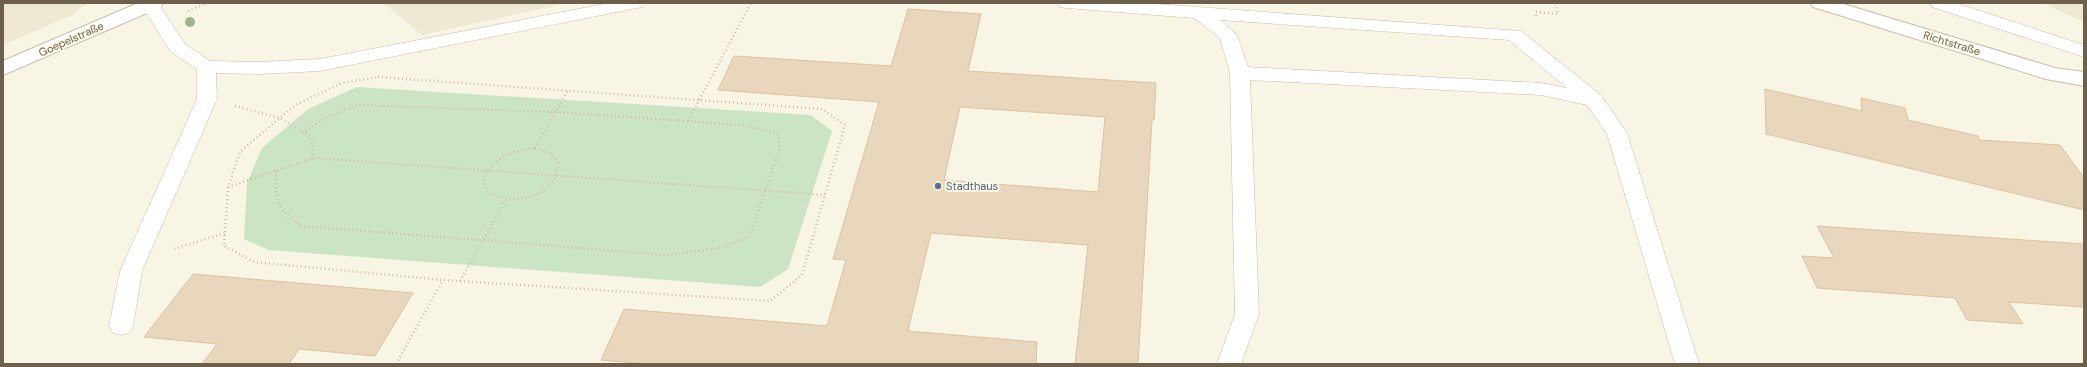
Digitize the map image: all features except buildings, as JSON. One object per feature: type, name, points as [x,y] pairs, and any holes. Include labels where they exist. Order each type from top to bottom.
[{"type":"street","name":"Richtstraße","points":[[1820,3],[2053,74],[2084,79]]},
{"type":"street","name":"Goepelstraße","points":[[3,69],[144,5]]},
{"type":"lane","points":[[144,5],[178,48],[206,67],[260,68],[320,65],[637,3]]},
{"type":"lane","points":[[1066,3],[1514,35],[1594,100],[1617,133],[1687,364]]},
{"type":"lane","points":[[1938,3],[2084,51]]},
{"type":"lane","points":[[1198,12],[1228,35],[1240,72],[1247,314],[1229,364]]},
{"type":"lane","points":[[121,326],[131,271],[207,99],[206,67]]},
{"type":"lane","points":[[1240,72],[1541,89],[1594,100]]},
{"type":"path","points":[[688,121],[751,3]]},
{"type":"path","points":[[378,77],[698,100],[822,109],[845,125],[802,275],[770,301],[443,280],[254,262],[224,246],[228,187],[240,152],[295,105],[342,83],[378,77]]},
{"type":"path","points":[[535,148],[568,90]]},
{"type":"path","points":[[207,99],[280,118],[311,137],[314,158]]},
{"type":"path","points":[[276,171],[274,194],[283,213],[301,226],[668,255],[721,248],[750,236],[767,190],[780,147],[777,133],[743,124],[556,112],[357,105],[323,119],[303,133]]},
{"type":"path","points":[[535,148],[550,153],[558,162],[556,176],[548,185],[536,194],[506,200],[493,196],[485,190],[482,181],[486,171],[498,158],[516,150],[535,148]]},
{"type":"path","points":[[228,187],[314,158],[825,195]]},
{"type":"path","points":[[460,281],[506,200]]},
{"type":"path","points":[[136,261],[224,233]]},
{"type":"path","points":[[396,364],[443,280]]},
{"type":"shaded area","points":[[3,3],[88,3],[72,15],[3,45]]},
{"type":"shaded area","points":[[383,3],[560,3],[554,6],[422,35]]},
{"type":"shaded area","points":[[2042,3],[2084,3],[2084,22]]},
{"type":"green space","points":[[357,87],[811,115],[832,131],[788,269],[760,287],[269,250],[244,239],[247,183],[262,148],[308,109]]},
{"type":"place","name":"Stadthaus","points":[[938,186]]}]
